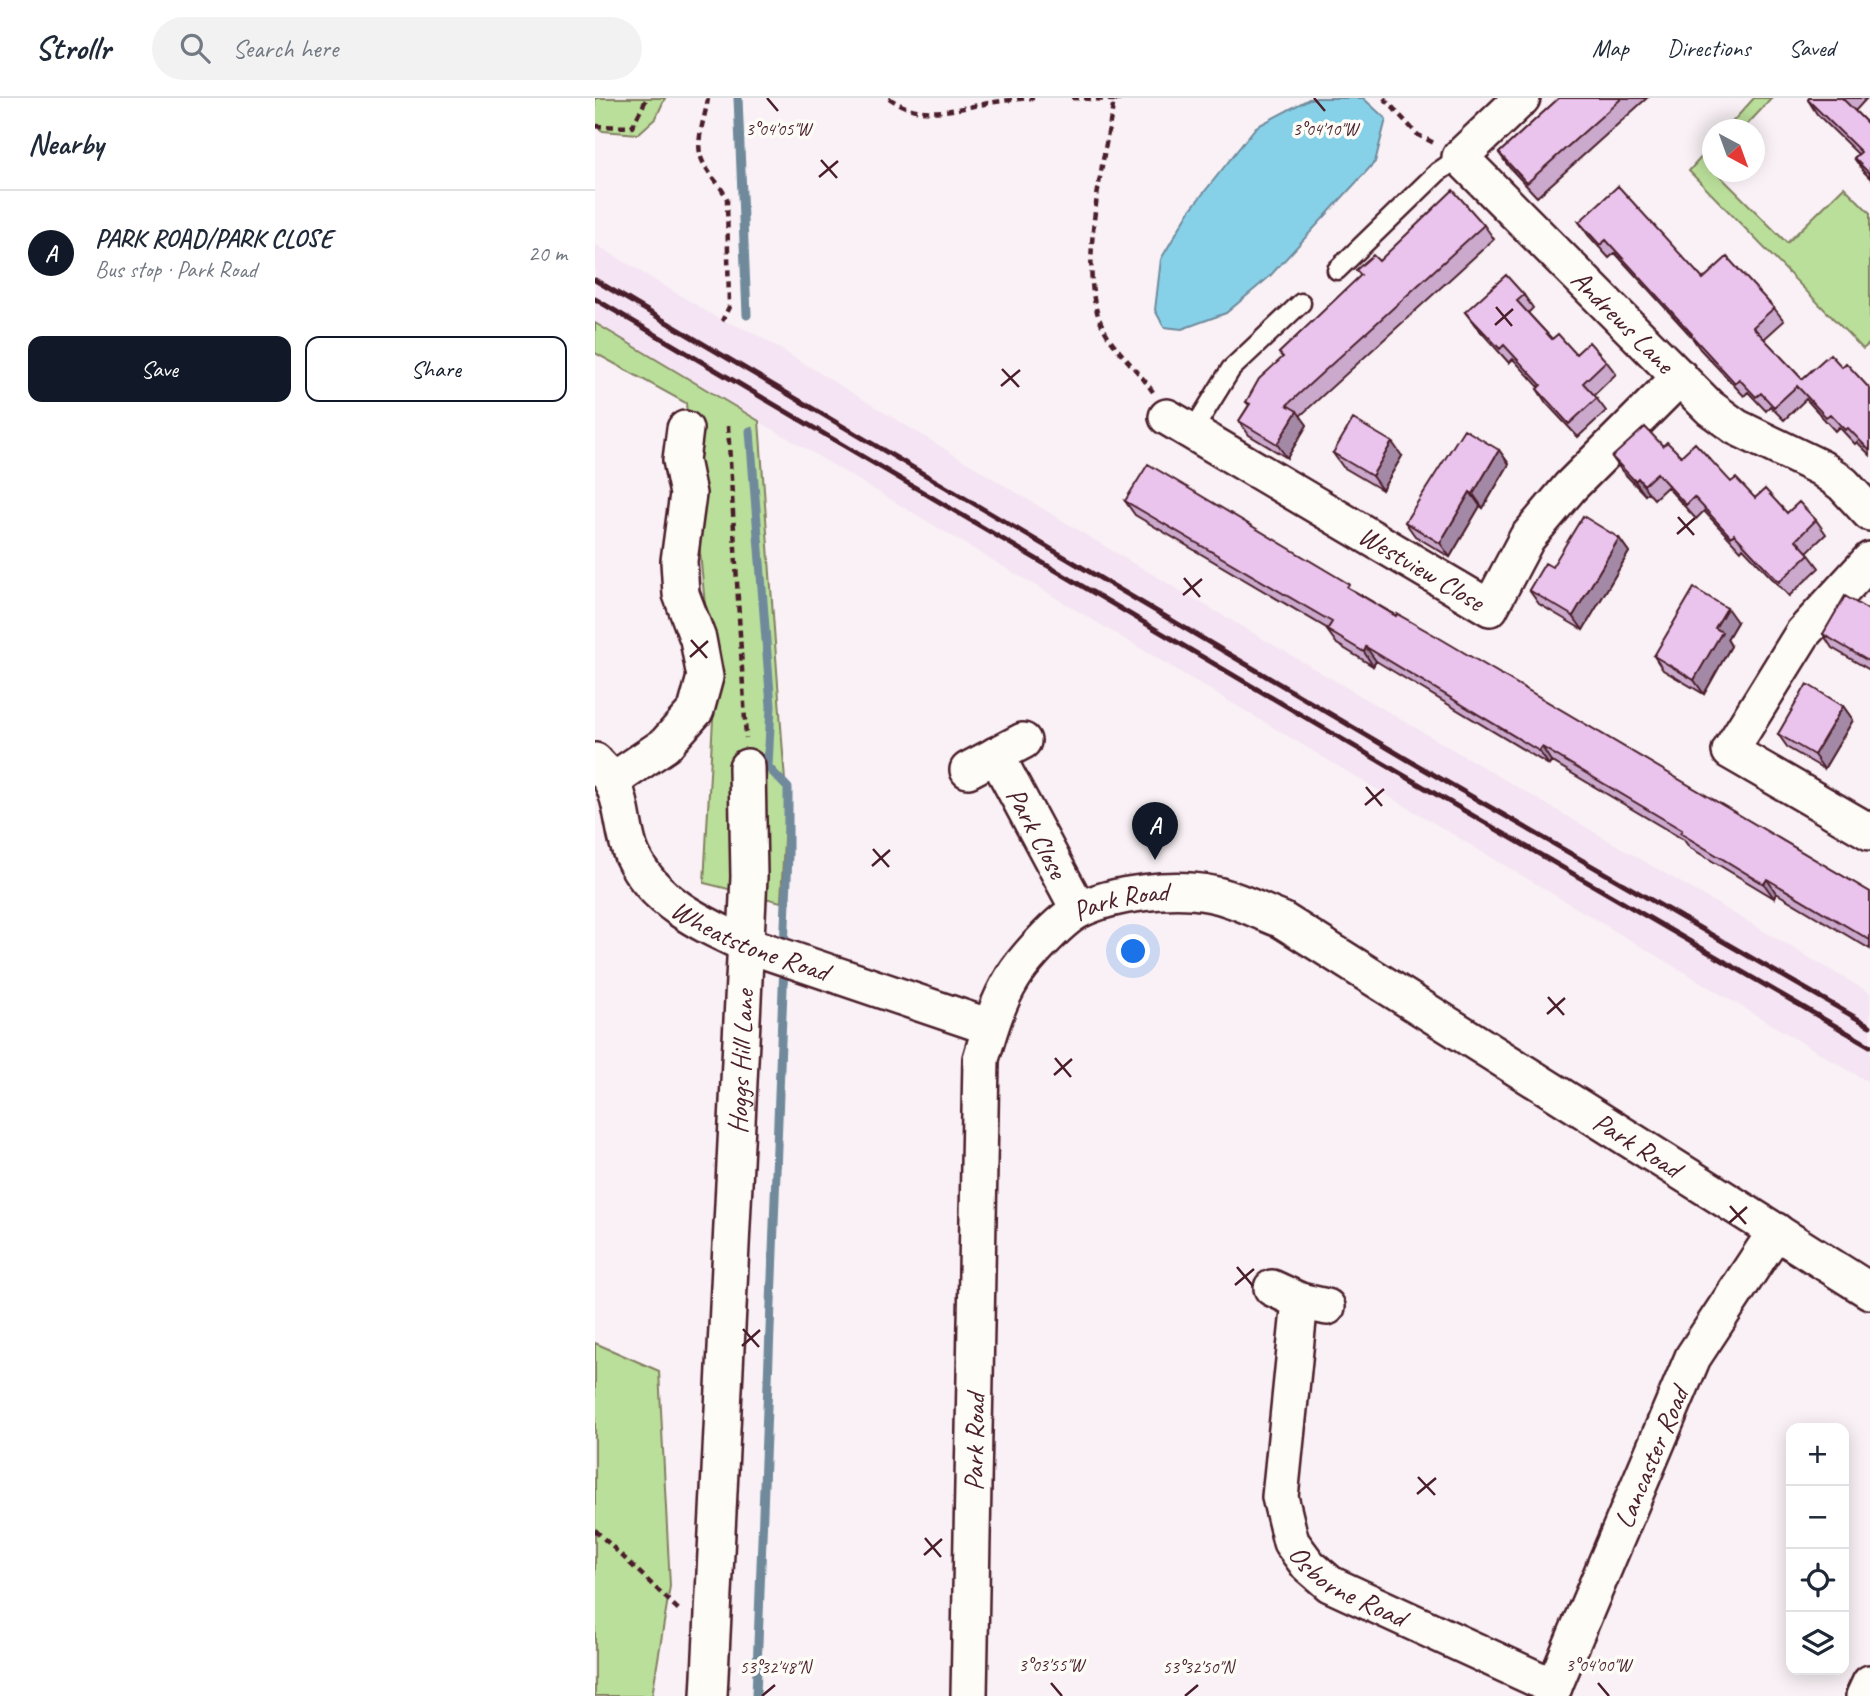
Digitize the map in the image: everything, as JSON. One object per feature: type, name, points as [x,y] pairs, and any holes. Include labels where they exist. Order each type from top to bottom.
[{"type":"street","points":[[1459,157],[1522,98]]},
{"type":"street","name":"Andrews Lane","points":[[1459,157],[1710,408],[1736,427],[1821,468],[1843,484],[1870,513]]},
{"type":"street","name":"Westview Close","points":[[1179,425],[1490,608],[1527,538],[1570,487],[1680,377]]},
{"type":"street","points":[[603,771],[665,745],[696,710],[705,677],[698,639],[681,594],[679,561],[688,494],[681,460],[685,429]]},
{"type":"street","points":[[1870,560],[1803,633],[1730,751],[1870,832]]},
{"type":"street","name":"Park Close","points":[[996,755],[1079,911]]},
{"type":"street","name":"Hoggs Hill Lane","points":[[709,1696],[749,877],[747,767]]},
{"type":"street","name":"Wheatstone Road","points":[[603,771],[632,854],[650,885],[673,906],[708,927],[745,944],[990,1027]]},
{"type":"street","name":"Park Road","points":[[969,1696],[981,1059],[990,1027],[1012,978],[1049,934],[1079,911],[1123,896],[1161,891],[1212,894],[1282,920],[1870,1291]]},
{"type":"street","name":"Lancaster Road","points":[[1552,1691],[1693,1357],[1776,1231]]},
{"type":"street","name":"Osborne Road","points":[[1299,1298],[1280,1497],[1291,1542],[1308,1565],[1330,1584],[1552,1691]]},
{"type":"street","points":[[1864,1696],[1870,1683]]},
{"type":"lane","points":[[1337,270],[1438,172],[1459,157]]},
{"type":"lane","points":[[1179,425],[1231,369],[1301,303]]},
{"type":"path","points":[[595,126],[632,127],[647,98]]},
{"type":"path","points":[[708,98],[701,121],[701,159],[727,199],[729,307],[722,321]]},
{"type":"path","points":[[889,98],[912,110],[936,113],[999,101],[1034,98]]},
{"type":"path","points":[[1072,98],[1128,98]]},
{"type":"path","points":[[1384,98],[1418,135],[1459,157]]},
{"type":"path","points":[[1114,100],[1092,248],[1092,295],[1101,324],[1109,338],[1179,425]]},
{"type":"path","points":[[728,426],[747,767]]},
{"type":"path","points":[[595,1530],[712,1642]]},
{"type":"shaded area","points":[[595,244],[719,319],[752,332],[1109,549],[1870,993],[1870,1083],[759,421],[686,403],[595,353]]},
{"type":"green space","points":[[595,98],[665,98],[656,118],[638,134],[603,131],[595,126]]},
{"type":"green space","points":[[1754,98],[1772,98],[1752,119],[1735,119]]},
{"type":"green space","points":[[1702,156],[1702,182],[1726,182],[1787,243],[1844,187],[1870,213],[1870,343],[1863,349],[1689,171]]},
{"type":"green space","points":[[595,323],[759,421],[786,795],[781,902],[704,883],[714,701],[686,403],[595,353]]},
{"type":"green space","points":[[595,1343],[659,1371],[670,1586],[652,1696],[595,1696]]},
{"type":"water","points":[[1363,98],[1386,119],[1375,162],[1269,277],[1226,313],[1182,329],[1164,327],[1155,310],[1161,259],[1190,210],[1256,127],[1309,99]]},
{"type":"building","points":[[1559,98],[1622,98],[1527,183],[1499,153]]},
{"type":"building","points":[[1844,98],[1870,126],[1870,174],[1854,158],[1861,152],[1808,100]]},
{"type":"building","points":[[1618,186],[1703,279],[1727,257],[1774,308],[1753,327],[1802,379],[1830,354],[1842,367],[1846,363],[1870,389],[1870,451],[1830,414],[1826,417],[1797,386],[1774,407],[1761,393],[1756,397],[1739,379],[1735,383],[1606,240],[1600,245],[1579,222]]},
{"type":"building","points":[[1453,190],[1484,225],[1287,405],[1297,411],[1277,444],[1239,421],[1250,404],[1246,402],[1259,379],[1283,357],[1279,353],[1361,275],[1356,270],[1373,255],[1379,261]]},
{"type":"building","points":[[1506,275],[1524,295],[1517,301],[1552,339],[1558,334],[1576,354],[1589,342],[1606,361],[1583,383],[1597,398],[1569,424],[1537,389],[1541,385],[1504,345],[1500,349],[1465,312]]},
{"type":"building","points":[[1353,419],[1392,442],[1372,476],[1333,453]]},
{"type":"building","points":[[1645,427],[1663,446],[1667,442],[1681,456],[1695,443],[1731,482],[1736,478],[1755,498],[1765,489],[1787,513],[1799,502],[1816,520],[1796,540],[1809,554],[1779,582],[1734,534],[1731,537],[1694,497],[1686,505],[1657,473],[1644,485],[1638,478],[1635,481],[1612,457]]},
{"type":"building","points":[[1464,429],[1499,450],[1440,543],[1405,522]]},
{"type":"building","points":[[1148,464],[1349,584],[1347,587],[1436,636],[1870,892],[1870,940],[1767,879],[1764,884],[1680,833],[1682,830],[1542,747],[1539,751],[1366,647],[1364,652],[1327,630],[1332,622],[1125,501]]},
{"type":"building","points":[[1583,516],[1619,538],[1573,616],[1529,590],[1545,563],[1552,567]]},
{"type":"building","points":[[1694,588],[1727,608],[1715,628],[1722,632],[1694,680],[1654,656]]},
{"type":"building","points":[[1845,596],[1870,611],[1870,662],[1823,634]]},
{"type":"building","points":[[1807,684],[1843,706],[1814,755],[1778,734]]},
{"type":"waterway","points":[[738,98],[747,315]]},
{"type":"waterway","points":[[750,431],[771,706],[768,767],[788,788],[784,949]]},
{"type":"waterway","points":[[756,1696],[784,963]]},
{"type":"railway","points":[[595,280],[1410,761],[1870,1026]]},
{"type":"railway","points":[[595,299],[1403,775],[1870,1046]]},
{"type":"place","name":"PARK ROAD/PARK CLOSE","points":[[1155,860]]}]
